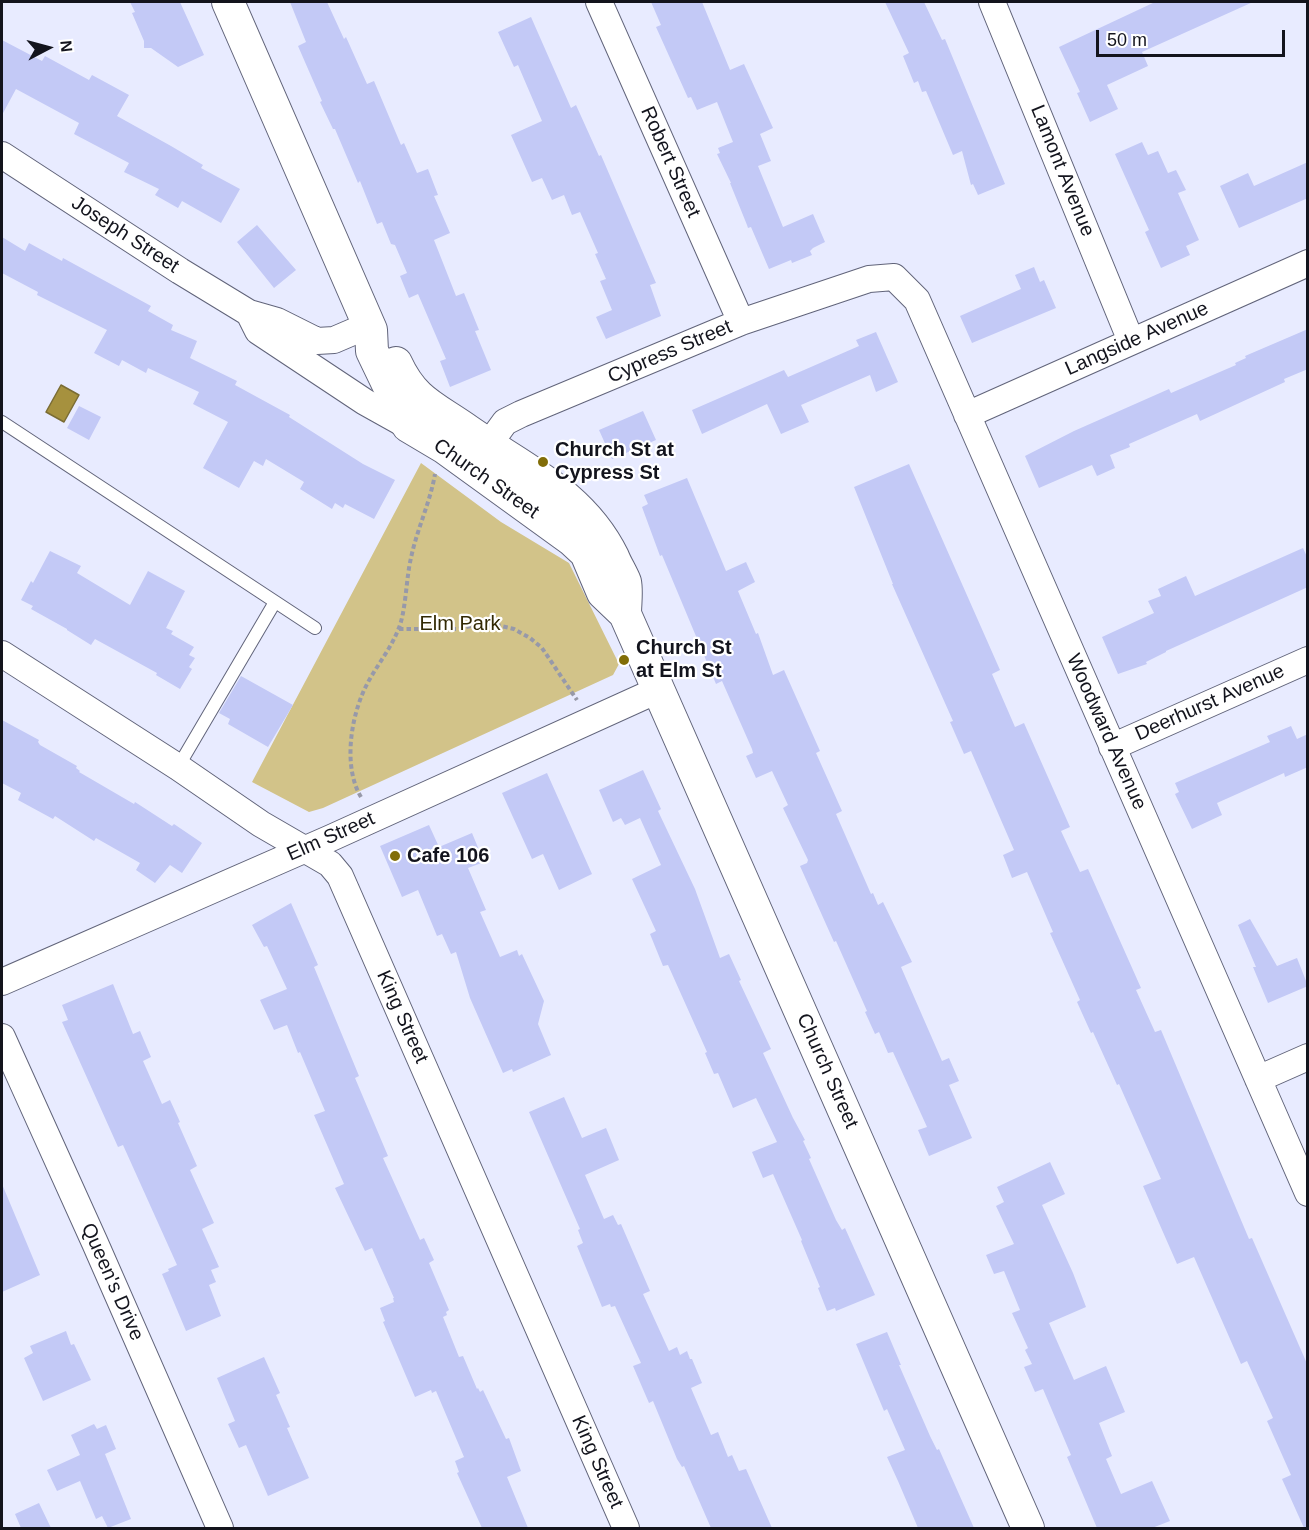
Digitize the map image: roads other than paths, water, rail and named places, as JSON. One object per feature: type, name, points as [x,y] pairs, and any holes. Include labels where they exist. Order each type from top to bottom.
[{"type":"street","name":"Church Street","points":[[228,2],[370,328],[372,351],[408,426],[445,448],[479,457],[560,490],[587,516],[602,536],[625,583],[625,614],[660,688],[1028,1528]]},
{"type":"street","name":"Robert Street","points":[[599,2],[741,322]]},
{"type":"street","name":"Lamont Avenue","points":[[996,3],[1131,341]]},
{"type":"street","name":"Joseph Street","points":[[2,155],[180,271],[249,313],[277,321],[317,341],[334,340],[370,328]]},
{"type":"street","name":"Langside Avenue","points":[[967,415],[1308,262]]},
{"type":"street","name":"Cypress Street","points":[[479,457],[505,422],[741,322],[868,279],[894,277]]},
{"type":"street","name":"Woodward Avenue","points":[[894,277],[917,300],[1308,1193]]},
{"type":"street","name":"Joseph Street","points":[[249,313],[258,331],[365,402],[408,426]]},
{"type":"street","name":"Church Street","points":[[370,328],[385,344],[405,381],[420,399],[479,457]]},
{"type":"street","name":"King Street","points":[[2,654],[178,767],[261,824],[330,864],[340,876],[626,1528]]},
{"type":"street","name":"Deerhurst Avenue","points":[[1112,747],[1308,660]]},
{"type":"street","name":"Elm Street","points":[[2,982],[372,819],[660,688]]},
{"type":"street","name":"Queen's Drive","points":[[2,1037],[220,1528]]},
{"type":"street","points":[[1258,1079],[1308,1057]]},
{"type":"lane","points":[[2,422],[315,628]]},
{"type":"lane","points":[[178,767],[275,602]]},
{"type":"place","name":"Church St at Cypress St","points":[[543,462]]},
{"type":"place","name":"Church St at Elm St","points":[[624,660]]},
{"type":"place","name":"Cafe 106","points":[[395,856]]},
{"type":"park label","name":"Elm Park","points":[[460,624]]}]
